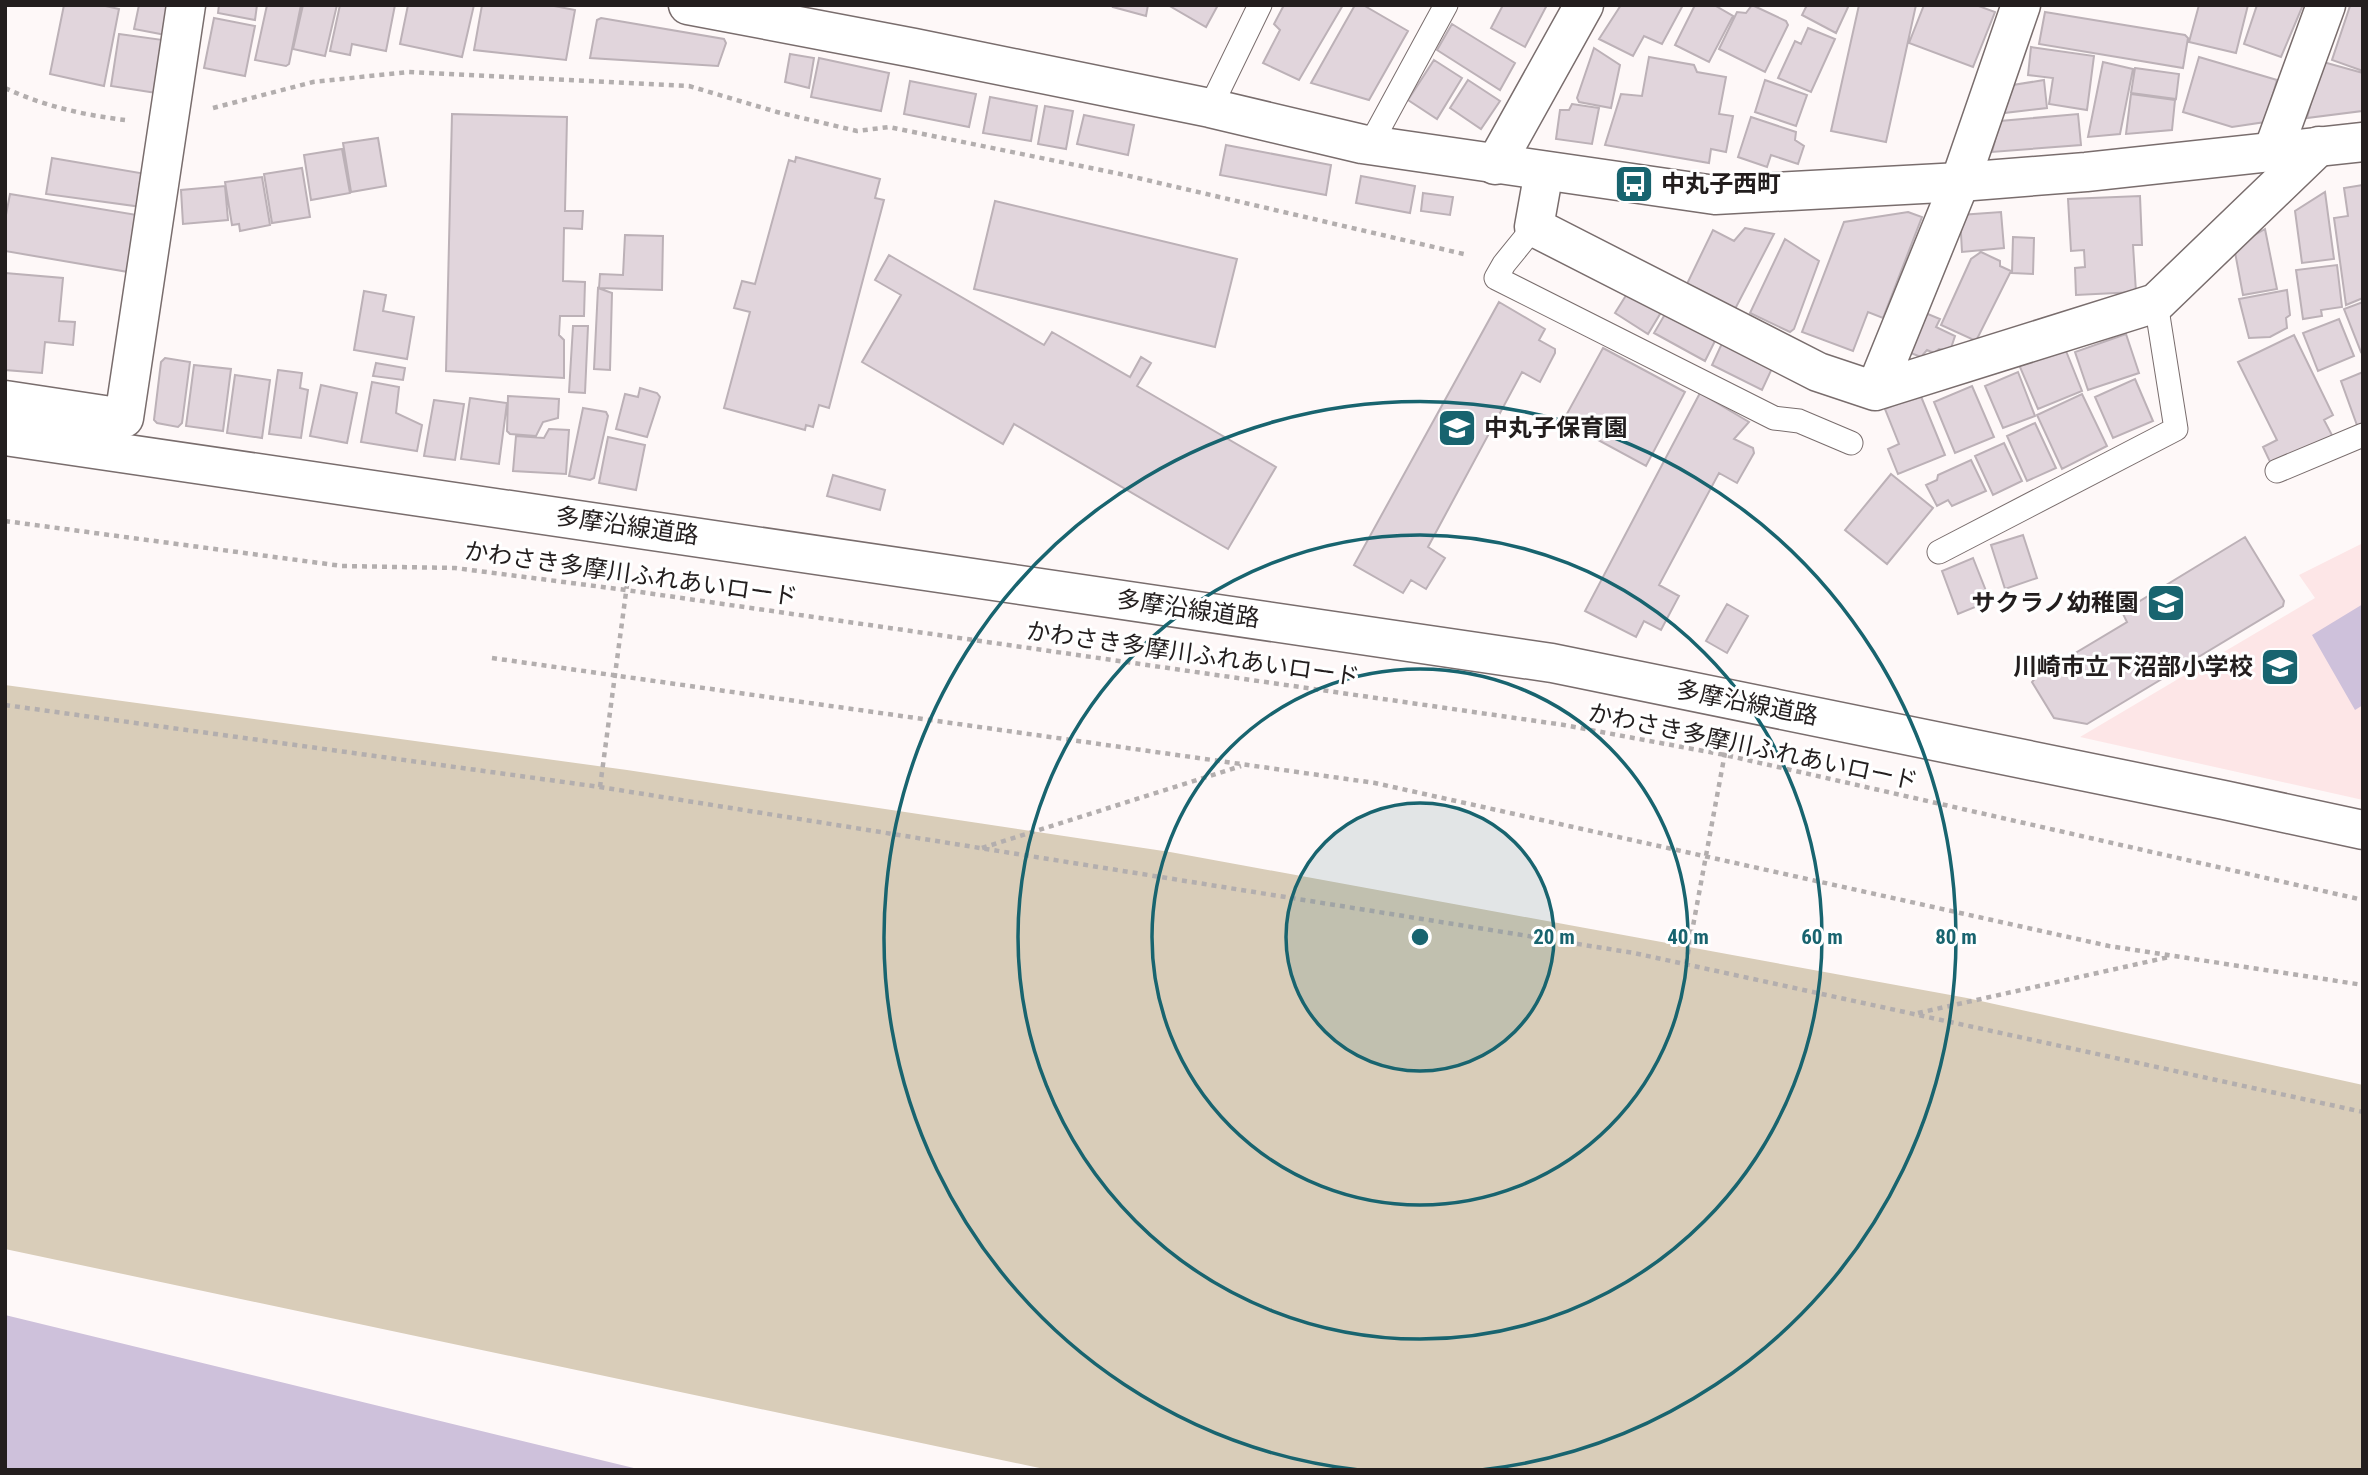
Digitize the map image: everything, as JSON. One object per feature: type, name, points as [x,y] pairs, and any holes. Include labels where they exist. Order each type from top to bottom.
[{"type":"street","points":[[5,400],[124,418],[186,5]]},
{"type":"street","points":[[688,5],[1210,108],[1370,145],[1715,195],[1960,182],[2086,172],[2363,142]]},
{"type":"street","points":[[1495,165],[1584,5]]},
{"type":"street","points":[[1875,391],[1960,182],[2021,5]]},
{"type":"street","points":[[2273,150],[2326,5]]},
{"type":"street","points":[[1544,171],[1534,227],[1818,372],[1875,391],[2156,303],[2319,146]]},
{"type":"street","name":"多摩沿線道路","points":[[5,436],[1552,663],[2363,830]]},
{"type":"lane","points":[[1210,108],[1260,5]]},
{"type":"lane","points":[[1370,145],[1446,5]]},
{"type":"lane","points":[[1534,227],[1496,278],[1774,418],[1799,421],[1851,443]]},
{"type":"lane","points":[[1939,552],[2176,429],[2156,303]]},
{"type":"lane","points":[[2277,471],[2363,435]]},
{"type":"path","points":[[5,88],[57,108],[132,120],[169,119],[313,82],[408,72],[689,86],[777,112],[857,131],[889,127],[1125,175],[1504,264]]},
{"type":"path","name":"かわさき多摩川ふれあいロード","points":[[5,521],[342,566],[455,568],[626,590],[1550,723],[1725,755],[2363,900]]},
{"type":"path","points":[[600,787],[626,590]]},
{"type":"path","points":[[492,658],[1375,783],[2109,946],[2363,985]]},
{"type":"path","points":[[5,705],[600,787],[1634,953],[2363,1112]]},
{"type":"path","points":[[1685,965],[1725,755]]},
{"type":"path","points":[[981,848],[1245,764]]},
{"type":"path","points":[[1913,1014],[2174,956]]},
{"type":"shaded area","name":"川崎市立下沼部小学校","points":[[2363,543],[2363,800],[2080,737],[2315,598],[2299,575]]},
{"type":"shaded area","points":[[2363,604],[2363,705],[2355,710],[2312,635]]},
{"type":"shaded area","points":[[5,685],[627,770],[1170,852],[1967,998],[2363,1085],[2363,1470],[1049,1470],[5,1249]]},
{"type":"shaded area","points":[[5,1315],[642,1470],[5,1470]]},
{"type":"building","points":[[64,5],[101,5],[119,9],[104,86],[50,74]]},
{"type":"building","points":[[139,5],[176,5],[171,36],[134,29]]},
{"type":"building","points":[[219,5],[257,5],[255,20],[218,13]]},
{"type":"building","points":[[267,5],[301,5],[289,64],[286,66],[255,60]]},
{"type":"building","points":[[303,5],[337,5],[325,56],[293,49]]},
{"type":"building","points":[[340,5],[395,5],[386,51],[352,44],[350,55],[330,51]]},
{"type":"building","points":[[408,5],[474,5],[462,57],[400,44]]},
{"type":"building","points":[[482,5],[549,5],[575,10],[566,60],[474,50]]},
{"type":"building","points":[[1148,5],[1146,16],[1113,7]]},
{"type":"building","points":[[1168,5],[1218,5],[1206,27]]},
{"type":"building","points":[[1284,5],[1343,5],[1299,80],[1263,63],[1280,30],[1274,24]]},
{"type":"building","points":[[1355,5],[1363,5],[1408,31],[1369,100],[1311,83]]},
{"type":"building","points":[[1503,5],[1547,5],[1525,47],[1491,28]]},
{"type":"building","points":[[1621,5],[1683,5],[1662,44],[1644,36],[1633,56],[1599,39]]},
{"type":"building","points":[[1695,5],[1714,5],[1733,16],[1709,62],[1675,45]]},
{"type":"building","points":[[1752,5],[1786,21],[1788,25],[1765,72],[1719,49],[1737,12],[1746,13]]},
{"type":"building","points":[[1807,5],[1849,5],[1836,33],[1802,15]]},
{"type":"building","points":[[1859,5],[1916,5],[1886,142],[1831,131]]},
{"type":"building","points":[[1924,5],[1976,5],[1995,12],[1973,67],[1909,43]]},
{"type":"building","points":[[2199,5],[2248,5],[2236,53],[2189,42]]},
{"type":"building","points":[[2257,5],[2303,5],[2281,57],[2244,44]]},
{"type":"building","points":[[2363,5],[2363,71],[2332,60],[2350,6]]},
{"type":"building","points":[[2045,12],[2185,35],[2188,38],[2183,68],[2039,44]]},
{"type":"building","points":[[214,18],[255,26],[245,76],[204,68]]},
{"type":"building","points":[[601,18],[724,39],[726,43],[718,66],[590,58],[597,20]]},
{"type":"building","points":[[1452,24],[1515,63],[1500,90],[1437,50]]},
{"type":"building","points":[[1808,28],[1835,39],[1811,92],[1778,78],[1795,41],[1801,44]]},
{"type":"building","points":[[119,34],[163,40],[163,94],[111,86]]},
{"type":"building","points":[[2031,47],[2094,56],[2087,110],[2049,104],[2053,78],[2028,75]]},
{"type":"building","points":[[1594,48],[1620,65],[1611,108],[1579,102],[1577,98]]},
{"type":"building","points":[[790,54],[814,58],[809,88],[785,82]]},
{"type":"building","points":[[1649,57],[1694,65],[1697,72],[1726,77],[1719,114],[1733,116],[1726,152],[1711,149],[1709,163],[1605,145],[1621,94],[1642,96]]},
{"type":"building","points":[[2199,57],[2277,80],[2265,122],[2232,127],[2183,112]]},
{"type":"building","points":[[819,58],[889,73],[881,111],[811,97]]},
{"type":"building","points":[[1434,60],[1462,78],[1437,119],[1408,100]]},
{"type":"building","points":[[2316,60],[2363,73],[2362,111],[2307,118],[2313,94]]},
{"type":"building","points":[[2103,62],[2133,69],[2120,134],[2088,137]]},
{"type":"building","points":[[2135,68],[2179,74],[2176,99],[2131,93]]},
{"type":"building","points":[[1468,80],[1500,101],[1481,129],[1450,108]]},
{"type":"building","points":[[1765,80],[1807,95],[1796,126],[1755,112]]},
{"type":"building","points":[[2044,80],[2047,108],[2004,113],[2013,85]]},
{"type":"building","points":[[910,81],[976,94],[969,127],[904,114]]},
{"type":"building","points":[[2131,94],[2175,100],[2172,130],[2126,134]]},
{"type":"building","points":[[990,97],[1037,106],[1031,141],[983,133]]},
{"type":"building","points":[[1572,104],[1599,108],[1592,144],[1556,139],[1560,110],[1569,110]]},
{"type":"building","points":[[1045,106],[1073,111],[1066,149],[1038,144]]},
{"type":"building","points":[[452,114],[567,117],[565,211],[583,211],[582,229],[564,228],[563,281],[585,282],[584,316],[560,316],[559,335],[564,340],[564,378],[446,371]]},
{"type":"building","points":[[2078,114],[2081,145],[1992,152],[2000,121]]},
{"type":"building","points":[[1084,115],[1134,125],[1128,155],[1077,144]]},
{"type":"building","points":[[1751,117],[1796,132],[1795,140],[1804,146],[1798,164],[1771,155],[1767,167],[1738,157]]},
{"type":"building","points":[[378,138],[386,186],[351,192],[343,143]]},
{"type":"building","points":[[1226,145],[1331,165],[1326,195],[1220,175]]},
{"type":"building","points":[[342,149],[350,193],[311,200],[304,155]]},
{"type":"building","points":[[796,157],[880,179],[875,198],[884,200],[829,408],[819,405],[813,427],[806,425],[805,430],[724,408],[750,312],[734,308],[742,281],[755,284],[789,160],[795,162]]},
{"type":"building","points":[[52,158],[146,174],[142,207],[46,194]]},
{"type":"building","points":[[302,168],[310,217],[272,223],[264,174]]},
{"type":"building","points":[[1361,176],[1415,186],[1410,213],[1356,203]]},
{"type":"building","points":[[262,177],[270,225],[240,231],[239,224],[232,225],[225,182]]},
{"type":"building","points":[[2363,185],[2363,298],[2346,305],[2334,218],[2348,216],[2344,188]]},
{"type":"building","points":[[225,186],[228,220],[183,224],[181,190]]},
{"type":"building","points":[[2325,192],[2334,259],[2302,263],[2295,211]]},
{"type":"building","points":[[1423,193],[1453,197],[1450,215],[1421,211]]},
{"type":"building","points":[[10,194],[143,216],[134,273],[5,251],[5,220]]},
{"type":"building","points":[[2140,196],[2142,245],[2133,245],[2136,292],[2076,295],[2075,268],[2085,267],[2084,250],[2071,251],[2068,199]]},
{"type":"building","points":[[995,201],[1237,259],[1215,347],[974,289]]},
{"type":"building","points":[[1908,212],[1922,217],[1883,318],[1868,312],[1853,351],[1802,332],[1844,222]]},
{"type":"building","points":[[2001,212],[2004,248],[1962,252],[1960,215]]},
{"type":"building","points":[[1745,228],[1774,234],[1733,313],[1685,288],[1713,230],[1734,241]]},
{"type":"building","points":[[2265,229],[2277,289],[2243,295],[2234,247]]},
{"type":"building","points":[[625,235],[663,236],[662,290],[599,288],[600,274],[623,275]]},
{"type":"building","points":[[2013,237],[2034,238],[2033,274],[2012,273]]},
{"type":"building","points":[[1785,239],[1819,261],[1794,329],[1790,332],[1750,313]]},
{"type":"building","points":[[1981,252],[2000,261],[2000,266],[2011,271],[1976,341],[1941,325],[1971,259]]},
{"type":"building","points":[[889,255],[1044,345],[1052,332],[1130,377],[1141,357],[1151,363],[1137,386],[1276,467],[1228,549],[1014,424],[1003,444],[862,362],[901,295],[875,280]]},
{"type":"building","points":[[2337,265],[2342,307],[2321,310],[2322,316],[2303,319],[2296,270]]},
{"type":"building","points":[[5,273],[63,278],[59,321],[75,322],[73,345],[45,342],[42,373],[5,370]]},
{"type":"building","points":[[598,288],[612,293],[610,370],[594,369]]},
{"type":"building","points":[[1630,289],[1663,309],[1648,334],[1615,313]]},
{"type":"building","points":[[2287,290],[2290,315],[2286,318],[2287,328],[2270,337],[2249,338],[2239,299]]},
{"type":"building","points":[[364,291],[386,295],[383,311],[414,317],[407,359],[354,350]]},
{"type":"building","points":[[1499,302],[1545,329],[1539,340],[1555,349],[1555,353],[1540,382],[1522,372],[1428,547],[1445,558],[1426,589],[1411,580],[1403,593],[1354,565]]},
{"type":"building","points":[[2363,302],[2363,351],[2361,352],[2344,309]]},
{"type":"building","points":[[1668,309],[1717,337],[1705,361],[1654,333]]},
{"type":"building","points":[[1923,312],[1940,319],[1936,327],[1955,336],[1950,351],[1939,349],[1934,353],[1927,350],[1921,357],[1903,350]]},
{"type":"building","points":[[2339,319],[2354,356],[2318,371],[2303,333]]},
{"type":"building","points":[[573,326],[588,326],[585,393],[569,392]]},
{"type":"building","points":[[2126,334],[2139,373],[2088,390],[2075,352]]},
{"type":"building","points":[[2294,335],[2333,415],[2324,420],[2334,439],[2272,466],[2263,447],[2277,440],[2238,362]]},
{"type":"building","points":[[1724,339],[1775,362],[1762,390],[1712,365]]},
{"type":"building","points":[[2062,341],[2082,391],[2038,409],[2017,360]]},
{"type":"building","points":[[1603,348],[1685,392],[1646,466],[1563,421]]},
{"type":"building","points":[[165,358],[190,362],[182,423],[178,427],[154,420],[161,362]]},
{"type":"building","points":[[376,363],[405,368],[403,380],[373,376]]},
{"type":"building","points":[[194,365],[231,369],[223,431],[186,426]]},
{"type":"building","points":[[278,370],[302,373],[300,388],[308,390],[301,438],[269,434]]},
{"type":"building","points":[[2018,372],[2035,416],[2003,428],[1985,386]]},
{"type":"building","points":[[2363,372],[2363,426],[2358,428],[2341,381]]},
{"type":"building","points":[[235,375],[270,380],[262,438],[227,433]]},
{"type":"building","points":[[2135,379],[2153,421],[2113,438],[2095,397]]},
{"type":"building","points":[[372,382],[399,387],[396,413],[422,425],[417,451],[361,442]]},
{"type":"building","points":[[321,385],[357,393],[347,443],[310,436]]},
{"type":"building","points":[[1972,386],[1994,437],[1955,453],[1934,402]]},
{"type":"building","points":[[640,388],[657,393],[660,397],[647,437],[616,429],[625,394],[638,397]]},
{"type":"building","points":[[1700,393],[1749,422],[1734,439],[1753,448],[1754,453],[1737,483],[1719,473],[1659,585],[1679,596],[1661,630],[1644,621],[1636,637],[1585,611]]},
{"type":"building","points":[[1920,394],[1945,455],[1898,474],[1888,449],[1899,444],[1885,409]]},
{"type":"building","points":[[2082,394],[2107,446],[2062,469],[2037,415]]},
{"type":"building","points":[[508,396],[559,399],[558,418],[543,422],[536,436],[510,434],[507,431]]},
{"type":"building","points":[[470,398],[507,403],[499,464],[461,459]]},
{"type":"building","points":[[434,400],[464,404],[455,460],[424,456]]},
{"type":"building","points":[[583,408],[606,412],[608,416],[594,478],[590,480],[569,476]]},
{"type":"building","points":[[2035,423],[2056,468],[2027,481],[2007,436]]},
{"type":"building","points":[[549,429],[569,430],[566,474],[513,471],[516,436],[544,438]]},
{"type":"building","points":[[608,437],[645,445],[636,490],[599,483]]},
{"type":"building","points":[[2004,443],[2022,481],[1993,495],[1975,456]]},
{"type":"building","points":[[1971,460],[1986,491],[1952,506],[1948,500],[1937,506],[1926,485],[1937,480],[1938,475]]},
{"type":"building","points":[[1891,474],[1933,508],[1887,564],[1845,530]]},
{"type":"building","points":[[833,475],[885,490],[880,510],[827,496]]},
{"type":"building","points":[[2023,535],[2037,578],[2005,589],[1991,545]]},
{"type":"building","points":[[2245,537],[2284,601],[2283,606],[2087,724],[2054,718],[2032,682],[2037,676],[2127,622],[2122,612]]},
{"type":"building","points":[[1973,558],[1990,601],[1958,614],[1942,571]]},
{"type":"building","points":[[1727,604],[1748,616],[1727,653],[1706,641]]},
{"type":"place","name":"中丸子西町","points":[[1634,184]]},
{"type":"place","name":"中丸子保育園","points":[[1457,428]]},
{"type":"place","name":"サクラノ幼稚園","points":[[2166,603]]},
{"type":"place","name":"川崎市立下沼部小学校","points":[[2280,667]]}]
